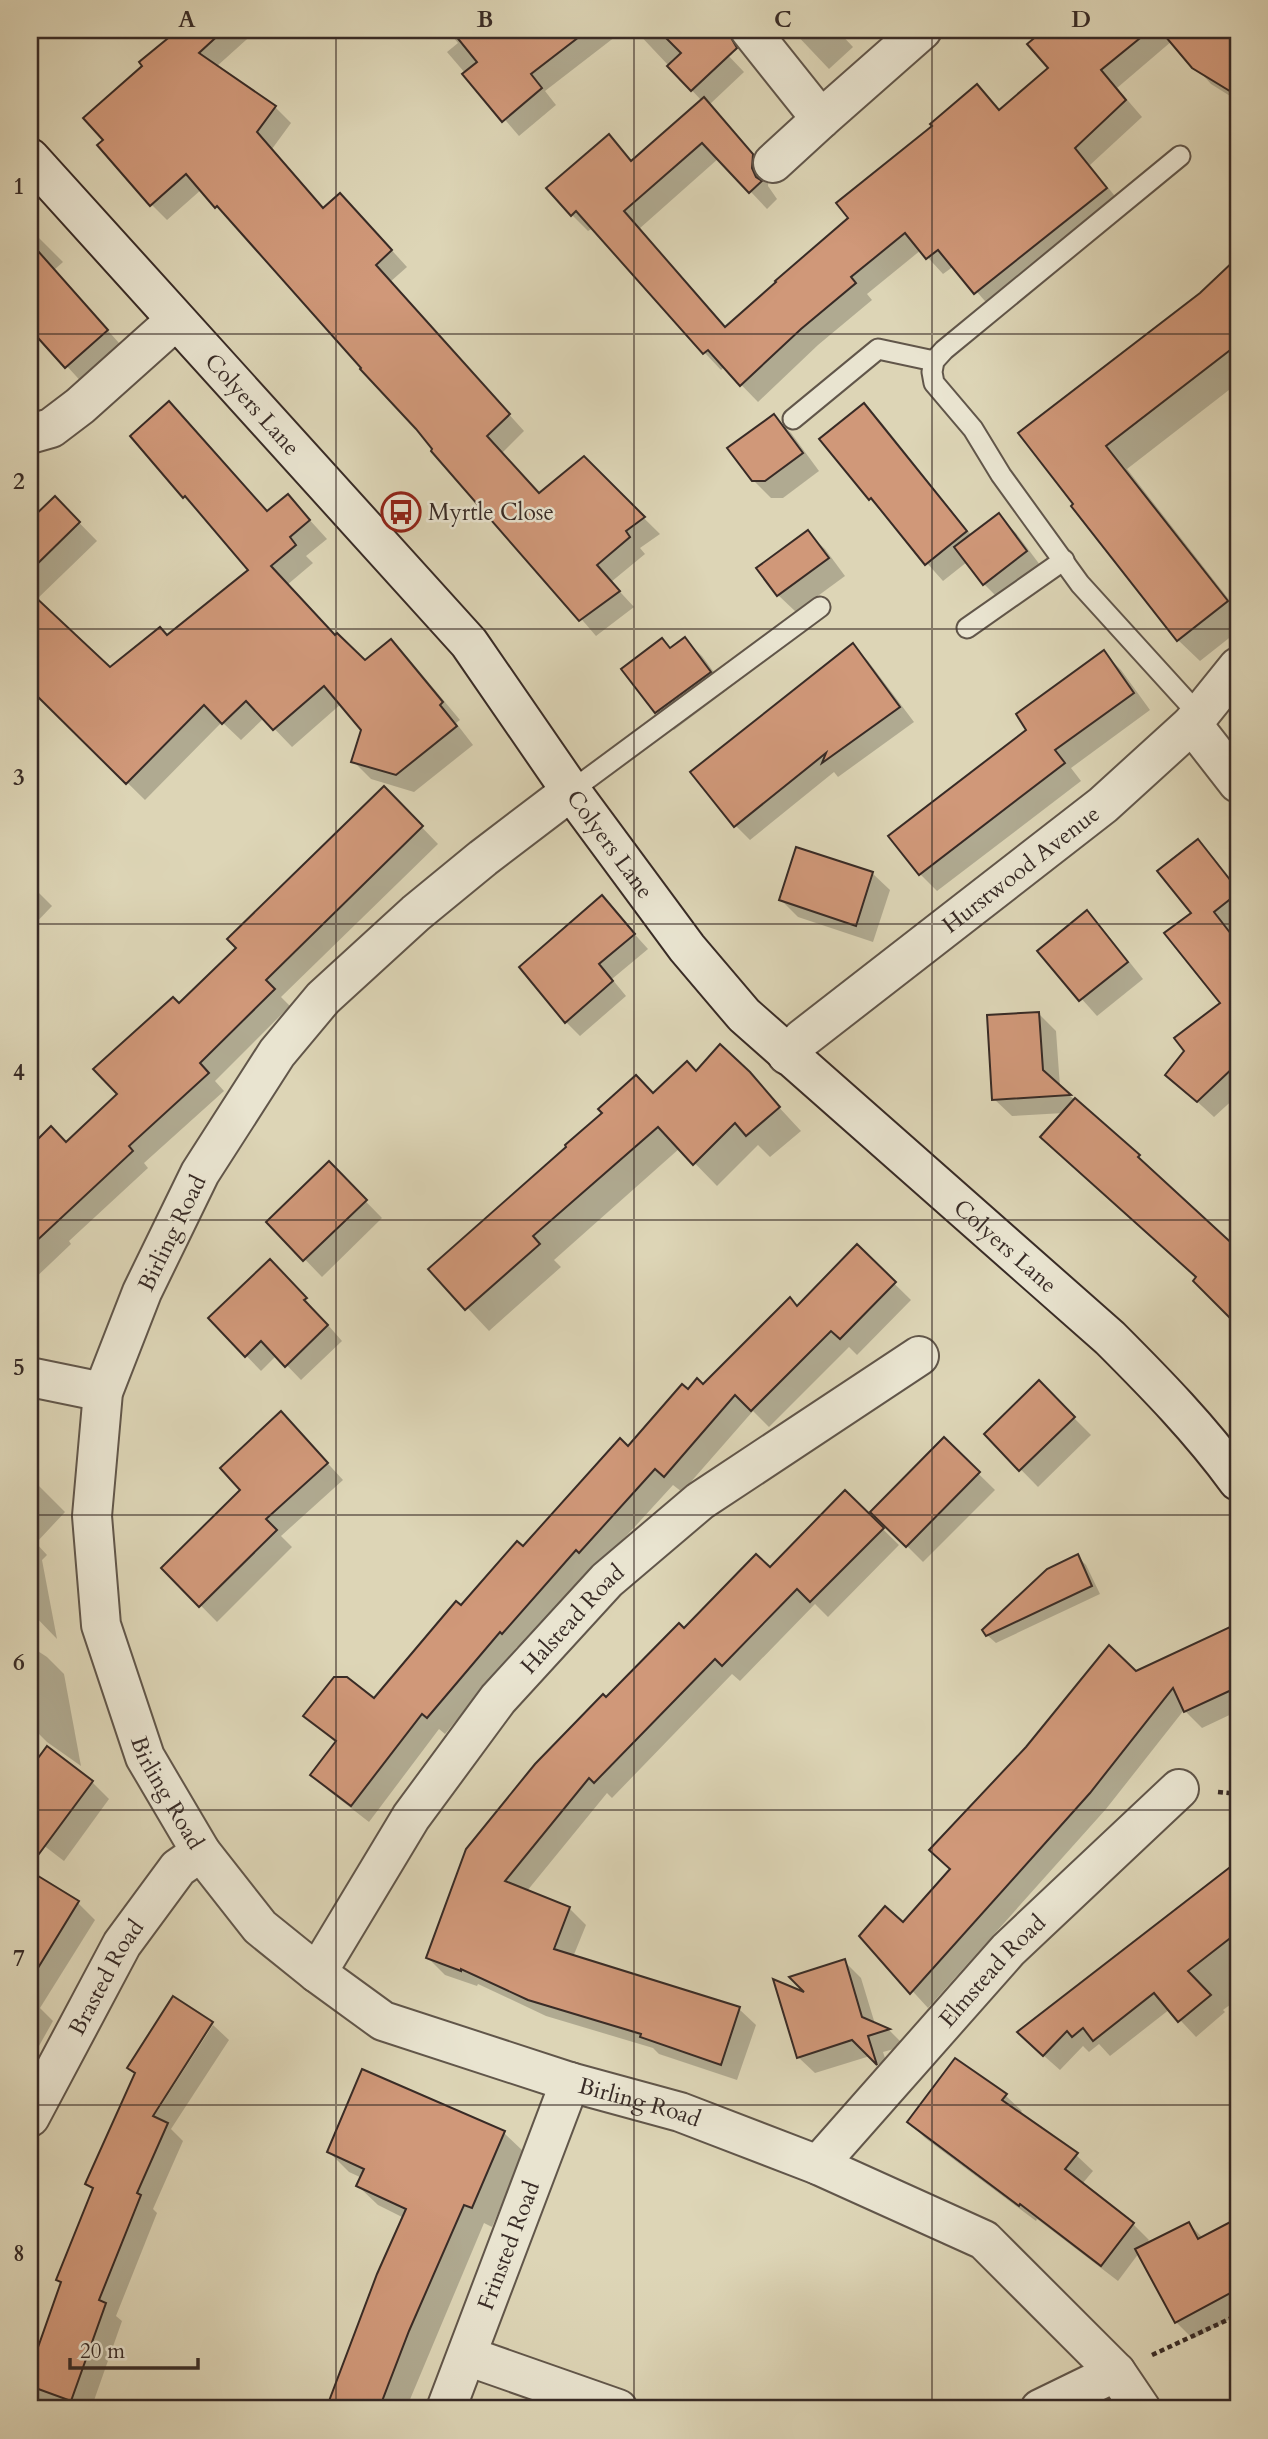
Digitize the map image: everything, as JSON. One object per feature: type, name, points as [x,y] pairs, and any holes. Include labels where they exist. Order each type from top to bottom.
[{"type":"street","points":[[750,30],[821,119]]},
{"type":"street","points":[[773,163],[922,30]]},
{"type":"street","name":"Colyers Lane","points":[[30,158],[468,643],[570,791],[687,948],[744,1015],[1111,1338],[1190,1420],[1238,1481]]},
{"type":"street","points":[[30,434],[51,428],[80,406],[175,321]]},
{"type":"street","name":"Hurstwood Avenue","points":[[787,1055],[802,1039],[1103,806],[1196,720],[1238,667]]},
{"type":"street","points":[[1196,720],[1238,783]]},
{"type":"street","name":"Birling Road","points":[[570,791],[416,913],[323,998],[277,1053],[200,1173],[142,1292],[103,1392],[92,1517],[102,1625],[145,1757],[201,1852],[260,1927],[383,2021],[570,2082],[680,2112],[818,2165],[984,2240],[1116,2372],[1142,2409]]},
{"type":"street","name":"Halstead Road","points":[[317,1973],[411,1817],[482,1720],[607,1580],[700,1501],[919,1356]]},
{"type":"street","points":[[30,1377],[103,1392]]},
{"type":"street","name":"Elmstead Road","points":[[818,2165],[1008,1950],[1179,1789]]},
{"type":"street","name":"Brasted Road","points":[[30,2117],[122,1944],[178,1868],[201,1852]]},
{"type":"street","name":"Frinsted Road","points":[[446,2409],[570,2082]]},
{"type":"street","points":[[467,2356],[618,2409]]},
{"type":"street","points":[[1040,2409],[1116,2372]]},
{"type":"lane","points":[[1180,156],[944,350],[934,361],[932,372],[934,383],[973,429],[1001,475],[1080,584],[1196,720]]},
{"type":"lane","points":[[793,419],[878,349],[934,361]]},
{"type":"lane","points":[[967,628],[1064,560]]},
{"type":"lane","points":[[570,791],[820,607]]},
{"type":"path","points":[[1116,2372],[1238,2315]]},
{"type":"building","points":[[178,30],[224,30],[199,53],[276,106],[257,132],[323,208],[340,193],[392,250],[376,265],[510,414],[487,436],[539,493],[584,456],[645,517],[626,531],[630,537],[597,565],[620,591],[579,621],[431,451],[416,429],[186,174],[150,206],[97,145],[103,140],[83,118],[142,66],[139,62]]},
{"type":"building","points":[[451,30],[588,30],[531,74],[542,88],[502,122],[462,74],[477,62]]},
{"type":"building","points":[[658,30],[729,30],[737,48],[691,91],[667,66],[681,53]]},
{"type":"building","points":[[1044,30],[1150,30],[1101,70],[1126,100],[1075,148],[1107,188],[974,294],[938,250],[926,259],[905,233],[851,277],[856,283],[801,329],[740,386],[708,350],[703,354],[576,211],[571,216],[546,188],[609,134],[631,161],[704,97],[753,154],[752,168],[756,177],[762,181],[749,193],[702,143],[624,211],[725,327],[848,218],[836,203],[932,126],[930,124],[977,84],[999,110],[1048,68],[1027,44]]},
{"type":"building","points":[[1160,30],[1238,30],[1238,96],[1192,68]]},
{"type":"building","points":[[30,242],[108,330],[65,368],[30,329]]},
{"type":"building","points":[[1238,257],[1238,344],[1106,446],[1228,601],[1177,641],[1071,506],[1073,504],[1018,433],[1200,293]]},
{"type":"building","points":[[169,401],[267,511],[288,494],[310,520],[290,537],[296,545],[271,566],[335,635],[337,633],[365,660],[391,639],[443,702],[440,705],[457,726],[396,775],[351,762],[361,730],[324,686],[273,730],[246,701],[222,724],[204,705],[126,784],[30,689],[30,592],[110,667],[160,627],[167,635],[248,570],[130,436]]},
{"type":"building","points":[[864,403],[967,531],[925,565],[819,439]]},
{"type":"building","points":[[774,414],[803,453],[765,481],[752,481],[727,448]]},
{"type":"building","points":[[55,496],[80,522],[30,571],[30,520]]},
{"type":"building","points":[[999,513],[1027,551],[983,585],[954,547]]},
{"type":"building","points":[[808,530],[829,558],[777,596],[756,568]]},
{"type":"building","points":[[685,637],[711,672],[655,713],[621,669],[662,638],[670,648]]},
{"type":"building","points":[[853,643],[900,707],[822,763],[826,753],[734,827],[690,772]]},
{"type":"building","points":[[1104,650],[1134,693],[1055,750],[1065,763],[919,875],[888,836],[1026,730],[1016,714]]},
{"type":"building","points":[[384,786],[423,826],[266,980],[275,989],[200,1063],[209,1073],[129,1146],[133,1151],[30,1247],[30,1147],[51,1126],[66,1142],[117,1094],[93,1069],[173,997],[179,1003],[236,948],[227,939]]},
{"type":"building","points":[[1198,839],[1238,890],[1238,893],[1214,912],[1238,943],[1238,1063],[1197,1102],[1165,1075],[1184,1051],[1174,1038],[1220,1003],[1164,933],[1191,913],[1157,871]]},
{"type":"building","points":[[796,847],[873,872],[856,926],[779,900]]},
{"type":"building","points":[[602,895],[635,934],[599,964],[613,981],[565,1023],[519,967]]},
{"type":"building","points":[[1087,910],[1128,962],[1079,1001],[1037,951]]},
{"type":"building","points":[[1039,1012],[1043,1070],[1071,1095],[992,1100],[987,1015]]},
{"type":"building","points":[[720,1044],[750,1072],[780,1107],[746,1136],[735,1123],[693,1165],[658,1127],[533,1236],[540,1244],[465,1310],[428,1269],[566,1147],[565,1145],[602,1113],[598,1109],[636,1075],[653,1093],[687,1061],[696,1071]]},
{"type":"building","points":[[1075,1098],[1140,1155],[1138,1157],[1238,1249],[1238,1326],[1193,1281],[1196,1277],[1040,1137]]},
{"type":"building","points":[[329,1161],[367,1200],[303,1261],[266,1222]]},
{"type":"building","points":[[857,1244],[896,1282],[840,1339],[831,1331],[751,1411],[735,1395],[664,1477],[655,1469],[579,1553],[576,1550],[502,1634],[500,1632],[427,1718],[422,1714],[351,1806],[310,1775],[336,1741],[303,1716],[334,1677],[347,1677],[374,1698],[456,1601],[461,1605],[517,1541],[523,1546],[620,1438],[628,1446],[682,1384],[688,1389],[697,1378],[703,1384],[790,1297],[797,1306]]},
{"type":"building","points":[[270,1259],[328,1325],[285,1367],[261,1341],[245,1357],[208,1318]]},
{"type":"building","points":[[1039,1380],[1075,1417],[1019,1471],[984,1434]]},
{"type":"building","points":[[281,1411],[328,1463],[266,1519],[277,1530],[199,1607],[161,1568],[240,1490],[220,1468]]},
{"type":"building","points":[[944,1437],[980,1472],[906,1547],[870,1512]]},
{"type":"building","points":[[845,1490],[884,1528],[810,1602],[797,1589],[722,1666],[715,1659],[594,1783],[589,1778],[505,1881],[570,1907],[554,1949],[740,2007],[721,2065],[640,2037],[641,2034],[528,2000],[461,1969],[426,1958],[466,1849],[535,1764],[603,1694],[606,1697],[679,1623],[684,1628],[756,1554],[770,1567]]},
{"type":"building","points":[[1078,1554],[1092,1586],[986,1636],[982,1630],[1047,1569]]},
{"type":"building","points":[[1230,1627],[1238,1646],[1238,1687],[1184,1712],[1173,1688],[1090,1793],[910,1994],[859,1936],[885,1906],[903,1922],[950,1869],[929,1850],[1026,1747],[1109,1645],[1136,1671]]},
{"type":"building","points":[[47,1746],[93,1781],[30,1866],[30,1769]]},
{"type":"building","points":[[1238,1861],[1238,1932],[1188,1971],[1211,1995],[1178,2022],[1154,1993],[1093,2041],[1083,2028],[1072,2037],[1067,2031],[1043,2056],[1017,2032]]},
{"type":"building","points":[[30,1871],[79,1901],[30,1981]]},
{"type":"building","points":[[845,1959],[862,2017],[890,2029],[868,2036],[877,2065],[852,2040],[797,2058],[773,1979],[804,1992],[789,1977]]},
{"type":"building","points":[[173,1996],[213,2022],[153,2116],[168,2123],[137,2193],[141,2195],[99,2300],[106,2303],[71,2401],[30,2386],[30,2370],[61,2282],[56,2280],[93,2188],[85,2184],[135,2073],[127,2068]]},
{"type":"building","points":[[955,2058],[1007,2094],[1002,2100],[1078,2153],[1065,2169],[1134,2223],[1101,2266],[907,2122]]},
{"type":"building","points":[[362,2069],[505,2131],[472,2208],[464,2205],[409,2331],[379,2409],[326,2409],[377,2274],[406,2209],[356,2186],[364,2169],[327,2152]]},
{"type":"building","points":[[1238,2218],[1238,2289],[1175,2323],[1135,2249],[1189,2222],[1198,2239]]},
{"type":"place","name":"Myrtle Close","points":[[401,512]]}]
